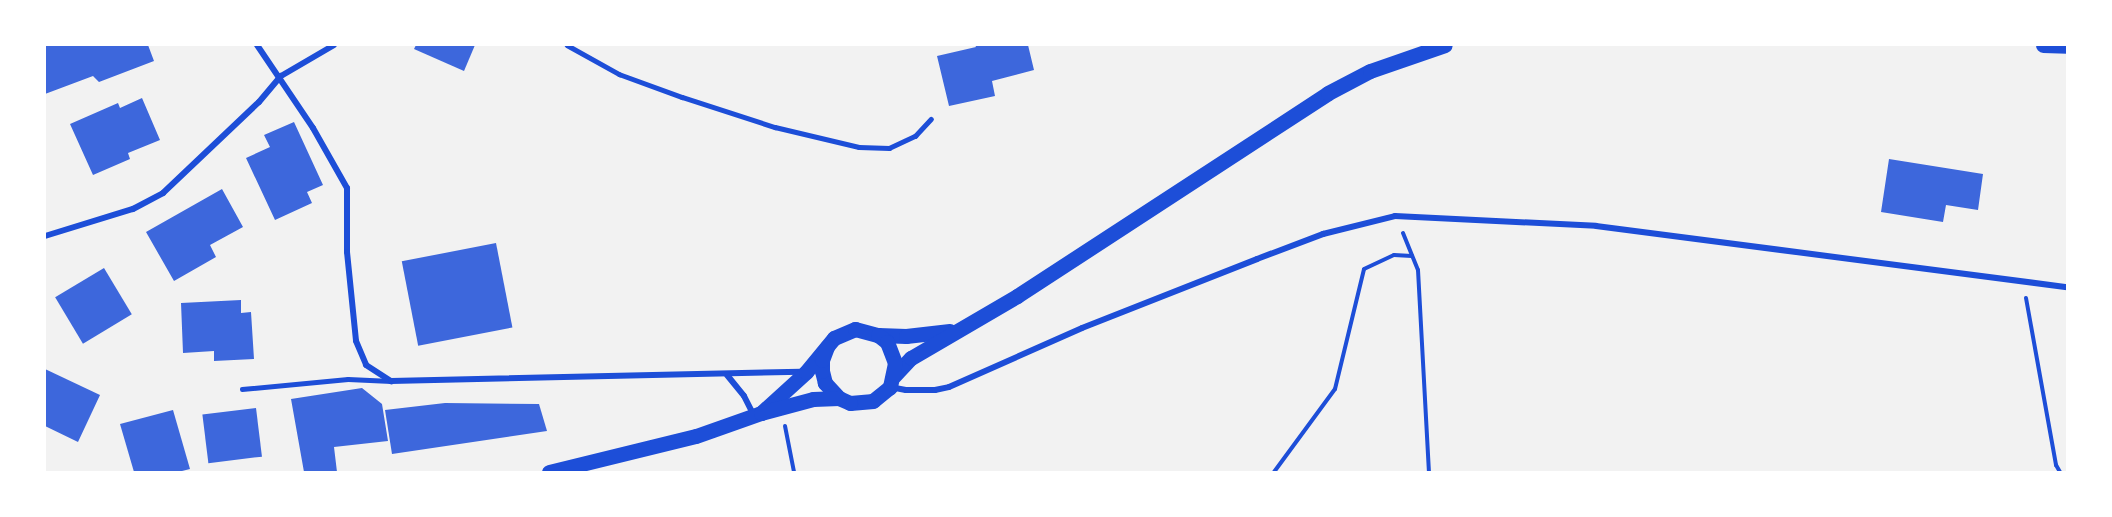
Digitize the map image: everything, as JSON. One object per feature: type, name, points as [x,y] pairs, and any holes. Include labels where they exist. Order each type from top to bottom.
[{"type":"main road","points":[[549,472],[696,436],[757,414],[813,399],[839,398],[861,404],[873,401],[911,358],[1017,296],[1328,93],[1370,71],[1445,45]]},
{"type":"main road","points":[[2043,45],[2067,46]]},
{"type":"main road","points":[[757,414],[806,372],[827,347],[844,332],[855,329],[878,334],[906,336],[956,330]]},
{"type":"main road","points":[[878,334],[893,352],[892,382]]},
{"type":"main road","points":[[827,347],[822,360],[822,372],[825,383],[839,398]]},
{"type":"street","points":[[257,45],[281,76],[346,189],[347,252],[356,341],[366,365],[391,381],[806,372]]},
{"type":"street","points":[[45,237],[133,209],[163,193],[259,102],[281,76],[334,45]]},
{"type":"street","points":[[892,382],[906,390],[934,390],[950,387],[1071,333],[1279,250],[1323,234],[1395,216],[1596,226],[2067,287]]},
{"type":"street","points":[[727,375],[757,414]]},
{"type":"lane","points":[[567,45],[619,74],[682,97],[775,127],[860,147],[889,148],[915,136],[931,119]]},
{"type":"lane","points":[[242,389],[348,379],[391,381]]},
{"type":"path","points":[[1395,216],[1418,270],[1429,472]]},
{"type":"path","points":[[1274,472],[1335,389],[1364,269],[1394,255],[1412,256]]},
{"type":"path","points":[[2023,280],[2056,465],[2060,472]]},
{"type":"path","points":[[781,407],[794,472]]},
{"type":"building","points":[[45,45],[148,45],[154,61],[99,82],[93,76],[45,94]]},
{"type":"building","points":[[416,45],[475,45],[464,71],[414,49]]},
{"type":"building","points":[[975,45],[1028,45],[1034,70],[992,81],[995,96],[949,106],[937,56],[976,47]]},
{"type":"building","points":[[142,98],[160,140],[128,153],[130,159],[93,175],[70,124],[118,103],[120,108]]},
{"type":"building","points":[[294,122],[323,185],[307,192],[312,203],[275,220],[246,158],[270,147],[264,135]]},
{"type":"building","points":[[1889,159],[1983,174],[1978,210],[1946,205],[1943,222],[1881,212]]},
{"type":"building","points":[[222,189],[243,227],[210,245],[216,257],[174,281],[146,232]]},
{"type":"building","points":[[496,243],[512,327],[418,346],[402,261]]},
{"type":"building","points":[[104,268],[132,314],[83,344],[55,297]]},
{"type":"building","points":[[241,300],[241,313],[251,312],[254,359],[214,361],[214,351],[183,353],[181,303]]},
{"type":"building","points":[[45,369],[100,395],[78,442],[45,426]]},
{"type":"building","points":[[362,388],[382,404],[388,441],[334,447],[337,472],[304,472],[291,399]]},
{"type":"building","points":[[445,403],[539,404],[547,431],[392,454],[385,410]]},
{"type":"building","points":[[256,408],[262,457],[208,463],[202,415]]},
{"type":"building","points":[[173,410],[190,469],[178,472],[134,472],[120,424]]}]
